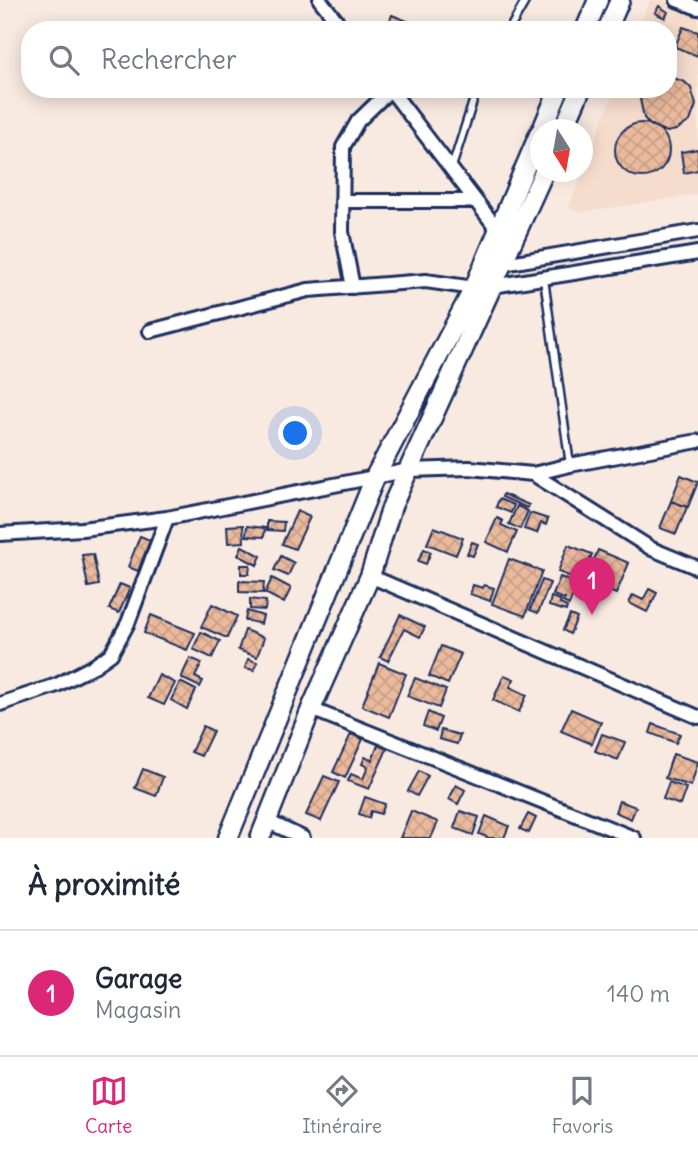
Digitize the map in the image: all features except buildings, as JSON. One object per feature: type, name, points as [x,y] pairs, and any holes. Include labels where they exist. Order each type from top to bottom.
[{"type":"main road","points":[[589,21],[598,0]]},
{"type":"main road","points":[[611,21],[620,0]]},
{"type":"main road","points":[[546,119],[555,98]]},
{"type":"main road","points":[[568,119],[576,98]]},
{"type":"main road","points":[[228,838],[376,475],[474,288],[530,156]]},
{"type":"main road","points":[[264,830],[369,576],[392,506],[540,182]]},
{"type":"street","points":[[320,0],[337,21]]},
{"type":"street","points":[[677,0],[698,8]]},
{"type":"street","points":[[353,287],[342,232],[343,147],[358,121],[382,98]]},
{"type":"street","points":[[396,98],[498,230]]},
{"type":"street","points":[[342,201],[476,201]]},
{"type":"street","points":[[483,267],[698,231]]},
{"type":"street","points":[[150,331],[308,290],[426,282],[474,288],[698,253]]},
{"type":"street","points":[[0,534],[82,529],[167,518],[376,475],[410,471],[469,468],[533,474],[698,441]]},
{"type":"street","points":[[533,474],[652,549],[698,568]]},
{"type":"street","points":[[0,704],[58,685],[111,654],[128,623],[167,518]]},
{"type":"street","points":[[369,576],[698,717]]},
{"type":"street","points":[[312,709],[634,838]]},
{"type":"street","points":[[264,830],[303,838]]},
{"type":"lane","points":[[514,21],[526,0]]},
{"type":"lane","points":[[451,169],[474,98]]},
{"type":"lane","points":[[544,279],[570,465]]},
{"type":"shaded area","points":[[650,0],[663,0],[698,15],[698,194],[579,213],[569,207],[579,182],[593,182],[593,145],[611,98],[677,98],[677,21],[642,21]]},
{"type":"place","name":"Garage","points":[[592,615]]}]
